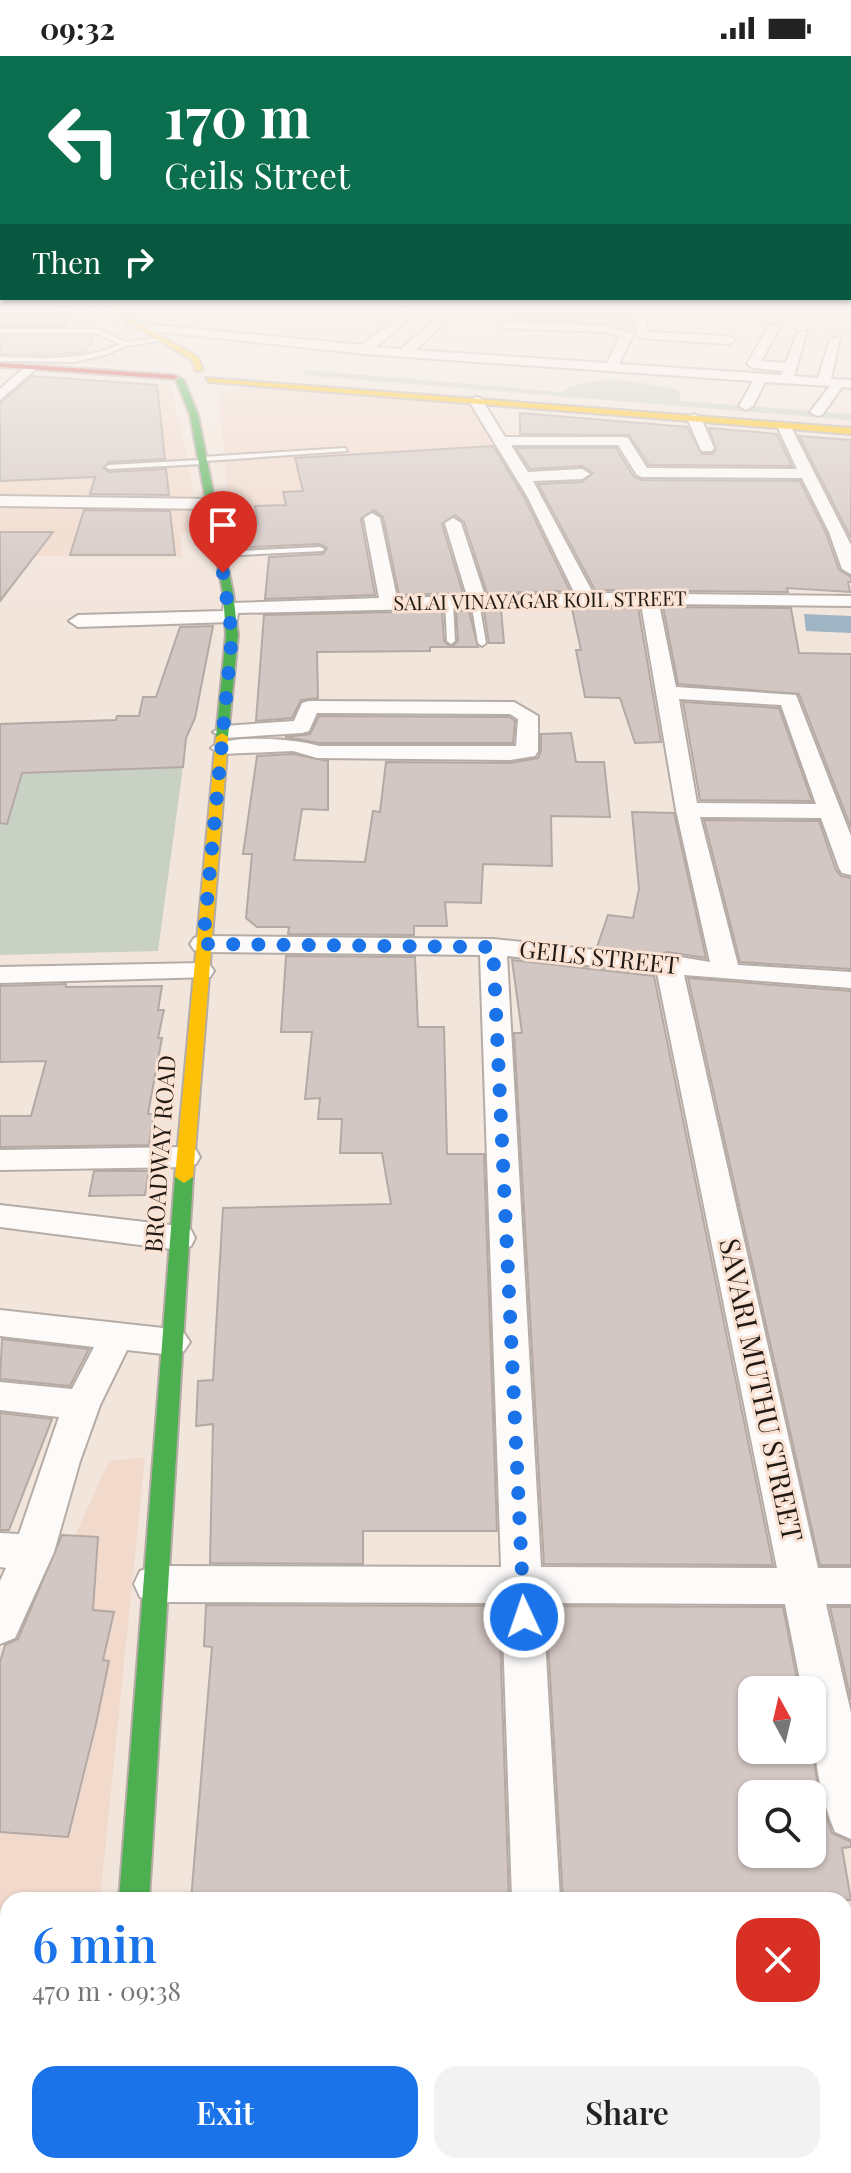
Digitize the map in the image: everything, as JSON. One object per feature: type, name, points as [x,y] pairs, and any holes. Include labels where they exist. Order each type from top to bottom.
[{"type":"main road","name":"BROADWAY ROAD","points":[[135,1892],[185,1157],[232,635],[194,409]]},
{"type":"main road","points":[[576,409],[851,429]]},
{"type":"main road","points":[[614,409],[851,429]]},
{"type":"street","points":[[481,409],[501,441],[520,458],[523,477],[587,599]]},
{"type":"street","points":[[817,412],[820,409]]},
{"type":"street","points":[[694,418],[707,448]]},
{"type":"street","points":[[784,426],[806,474],[831,506],[851,569]]},
{"type":"street","points":[[501,441],[623,441],[626,457],[642,472],[806,474]]},
{"type":"street","points":[[523,477],[582,474]]},
{"type":"street","points":[[0,501],[210,504]]},
{"type":"street","points":[[372,518],[389,604]]},
{"type":"street","points":[[453,523],[477,602]]},
{"type":"street","name":"SALAI VINAYAGAR KOIL STREET","points":[[78,621],[389,604],[746,597],[851,601]]},
{"type":"street","points":[[649,598],[687,810],[726,972]]},
{"type":"street","points":[[666,692],[789,699],[851,868]]},
{"type":"street","points":[[309,707],[514,708],[528,716],[529,727],[527,751],[510,754],[317,752],[295,745],[223,740],[302,727],[309,707]]},
{"type":"street","points":[[687,810],[829,811]]},
{"type":"street","name":"GEILS STREET","points":[[203,944],[493,947],[668,963],[726,972],[851,980]]},
{"type":"street","points":[[493,947],[536,1892]]},
{"type":"street","name":"SAVARI MUTHU STREET","points":[[668,963],[851,1816]]},
{"type":"street","points":[[0,975],[201,971]]},
{"type":"street","points":[[0,1160],[185,1157]]},
{"type":"street","points":[[0,1216],[179,1238]]},
{"type":"street","points":[[0,1323],[172,1342]]},
{"type":"street","points":[[0,1625],[17,1551],[116,1337]]},
{"type":"street","points":[[0,1396],[82,1405]]},
{"type":"street","points":[[154,1584],[851,1586]]},
{"type":"lane","points":[[109,467],[345,450]]},
{"type":"lane","points":[[219,554],[320,549]]},
{"type":"lane","points":[[477,602],[482,643]]},
{"type":"lane","points":[[449,603],[451,641]]},
{"type":"shaded area","points":[[0,409],[176,409],[195,498],[0,497]]},
{"type":"shaded area","points":[[220,409],[479,409],[532,511],[231,526]]},
{"type":"shaded area","points":[[714,409],[783,409],[851,414],[851,420]]},
{"type":"shaded area","points":[[0,506],[171,508],[188,512],[191,532],[181,533],[182,557],[0,556]]},
{"type":"shaded area","points":[[183,767],[158,951],[0,955],[0,778],[21,778],[22,773]]},
{"type":"shaded area","points":[[145,1457],[101,1892],[0,1892],[0,1701],[109,1461]]},
{"type":"water","points":[[804,614],[851,616],[851,633],[806,631]]},
{"type":"building","points":[[0,409],[160,409],[165,459],[109,462],[103,468],[109,472],[166,469],[169,495],[90,494],[95,477],[0,481]]},
{"type":"building","points":[[520,413],[687,427],[702,454],[712,454],[716,450],[709,428],[777,434],[792,466],[649,465],[629,435],[520,434]]},
{"type":"building","points":[[799,436],[851,440],[851,538]]},
{"type":"building","points":[[493,446],[524,497],[570,591],[487,593],[464,522],[455,515],[442,524],[463,593],[399,595],[383,517],[374,510],[361,519],[375,595],[265,599],[269,557],[323,554],[327,548],[320,544],[234,548],[231,526],[258,524],[255,506],[286,505],[283,492],[303,491],[295,458]]},
{"type":"building","points":[[516,448],[616,448],[634,477],[642,480],[800,481],[826,533],[839,570],[851,577],[851,582],[848,582],[850,592],[787,588],[788,592],[595,590],[538,484],[582,482],[593,473],[582,466],[530,469]]},
{"type":"building","points":[[84,510],[170,511],[175,555],[70,555]]},
{"type":"building","points":[[0,532],[53,532],[0,601]]},
{"type":"building","points":[[638,607],[661,742],[635,743],[620,698],[585,697],[576,650],[581,650],[572,609]]},
{"type":"building","points":[[663,607],[791,608],[799,653],[851,654],[851,828],[799,694],[678,684]]},
{"type":"building","points":[[501,610],[504,643],[489,643],[484,611]]},
{"type":"building","points":[[442,611],[444,641],[451,647],[430,647],[430,651],[317,652],[318,698],[301,700],[292,718],[256,721],[264,615]]},
{"type":"building","points":[[456,611],[469,611],[478,647],[451,647],[458,641]]},
{"type":"building","points":[[213,626],[195,718],[186,738],[183,767],[22,773],[7,824],[0,823],[0,724],[116,720],[117,716],[139,716],[143,697],[156,697],[180,627]]},
{"type":"building","points":[[683,702],[779,708],[812,801],[700,800]]},
{"type":"building","points":[[319,716],[509,717],[515,721],[513,743],[319,743],[285,737],[310,734]]},
{"type":"building","points":[[571,733],[576,762],[604,762],[610,817],[551,816],[552,866],[483,864],[481,903],[445,902],[447,926],[414,926],[414,935],[288,934],[289,927],[257,927],[246,918],[252,854],[243,854],[257,756],[293,754],[328,761],[328,810],[302,809],[294,860],[365,862],[373,811],[380,812],[386,762],[510,763],[538,758],[541,734]]},
{"type":"building","points":[[632,812],[674,813],[706,958],[597,947],[608,915],[633,918],[639,889]]},
{"type":"building","points":[[704,820],[819,821],[836,870],[841,876],[851,878],[851,969],[740,962]]},
{"type":"building","points":[[286,956],[415,957],[418,1027],[444,1027],[447,1154],[484,1154],[497,1531],[363,1531],[363,1564],[210,1563],[213,1424],[196,1426],[198,1381],[213,1380],[223,1208],[391,1204],[382,1153],[340,1153],[342,1119],[318,1119],[320,1098],[305,1099],[312,1032],[281,1032]]},
{"type":"building","points":[[512,960],[654,976],[773,1565],[544,1564],[514,1033],[522,1033]]},
{"type":"building","points":[[688,978],[851,991],[851,1565],[820,1565]]},
{"type":"building","points":[[66,984],[66,987],[162,986],[158,1010],[164,1010],[158,1038],[162,1038],[148,1114],[154,1114],[149,1145],[0,1147],[0,1116],[31,1116],[46,1061],[0,1062],[0,986]]},
{"type":"building","points":[[94,1171],[149,1171],[145,1195],[89,1196]]},
{"type":"building","points":[[2,1339],[89,1349],[70,1386],[0,1379]]},
{"type":"building","points":[[0,1413],[52,1419],[9,1530],[0,1530]]},
{"type":"building","points":[[62,1535],[98,1537],[93,1610],[114,1612],[103,1660],[109,1661],[96,1724],[68,1837],[0,1832],[0,1662],[5,1645],[18,1639]]},
{"type":"building","points":[[206,1605],[499,1606],[509,1892],[192,1892],[212,1647],[204,1646]]},
{"type":"building","points":[[546,1606],[783,1607],[796,1676],[738,1676],[738,1764],[814,1764],[817,1780],[738,1780],[738,1868],[826,1868],[826,1816],[832,1833],[851,1842],[851,1847],[842,1848],[850,1892],[563,1892]]},
{"type":"building","points":[[830,1607],[851,1607],[851,1700]]},
{"type":"traffic: fast","points":[[192,409],[228,593],[232,635],[222,737]]},
{"type":"traffic: fast","points":[[135,1892],[184,1177]]},
{"type":"traffic: slow","points":[[571,409],[851,431]]},
{"type":"traffic: slow","points":[[184,1177],[222,737]]},
{"type":"route","points":[[223,573],[232,635],[203,944],[493,947],[524,1617]]}]
